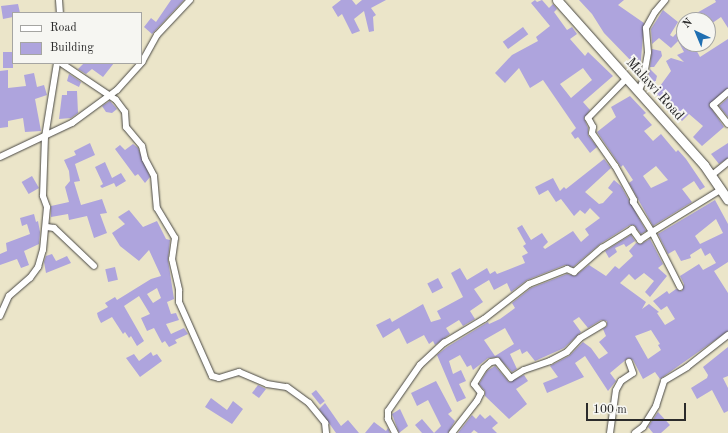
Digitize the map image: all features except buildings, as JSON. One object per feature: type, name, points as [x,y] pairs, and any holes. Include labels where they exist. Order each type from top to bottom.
[{"type":"main road","name":"Malawi Road","points":[[557,0],[639,90],[712,175],[728,200]]},
{"type":"street","points":[[59,0],[60,12]]},
{"type":"street","points":[[142,60],[158,35],[190,0]]},
{"type":"street","points":[[639,90],[644,81],[648,52],[646,28],[655,12],[665,0]]},
{"type":"street","points":[[0,316],[10,296],[30,278],[38,267],[47,226],[48,206],[44,196],[43,167],[45,137],[57,64]]},
{"type":"street","points":[[63,64],[110,94],[125,112],[126,127],[142,146],[145,159],[154,176],[157,208],[175,238],[172,259],[179,290],[179,302],[212,376],[219,378],[239,372],[267,384],[287,387],[309,403],[325,424],[326,433]]},
{"type":"street","points":[[0,157],[72,123],[132,76],[140,64]]},
{"type":"street","points":[[627,78],[588,118],[593,127],[592,134],[615,166],[634,200],[633,202],[652,232],[680,287]]},
{"type":"street","points":[[728,92],[713,105],[728,124]]},
{"type":"street","points":[[712,175],[728,162]]},
{"type":"street","points":[[396,433],[388,419],[388,411],[420,365],[444,343],[484,319],[529,284],[567,269],[574,272],[605,245],[632,229],[640,240],[722,189]]},
{"type":"street","points":[[47,226],[54,228],[94,266]]},
{"type":"street","points":[[452,433],[477,401],[481,393],[474,384],[484,368],[491,362],[497,361],[511,378],[524,370],[550,361],[568,352],[580,338],[603,324]]},
{"type":"street","points":[[636,433],[643,427],[656,406],[664,380],[687,367],[728,335]]},
{"type":"street","points":[[610,433],[616,390],[621,381],[633,373],[629,362]]}]
